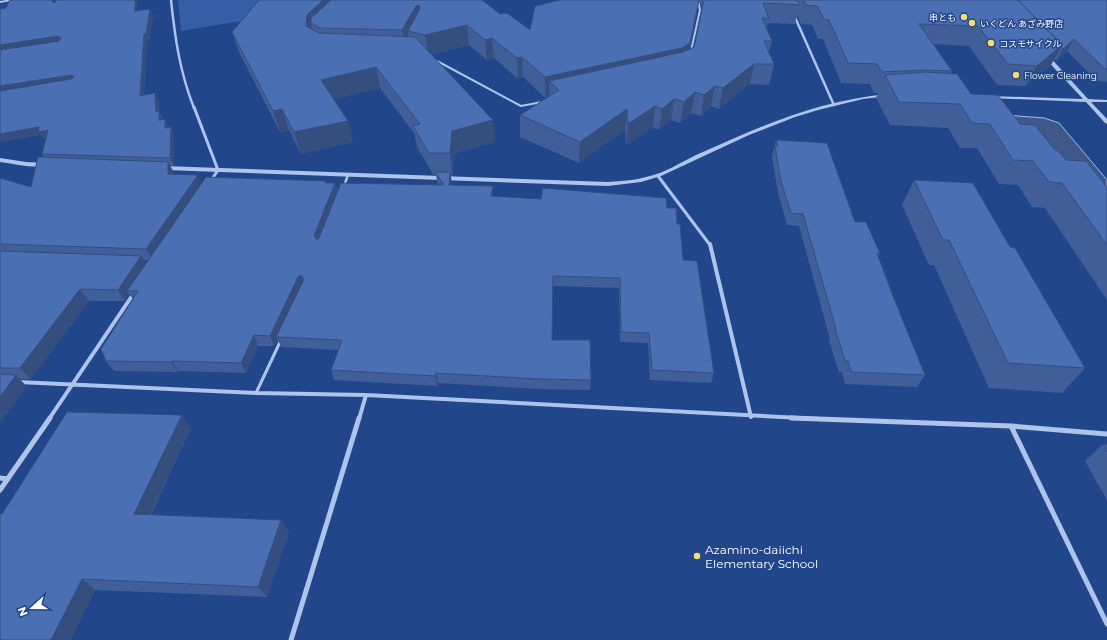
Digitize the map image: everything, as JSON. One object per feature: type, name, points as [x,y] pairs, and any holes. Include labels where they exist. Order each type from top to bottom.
[{"type":"street","points":[[0,2],[15,0]]},
{"type":"street","points":[[171,0],[175,42],[184,82],[218,170]]},
{"type":"street","points":[[794,14],[833,102]]},
{"type":"street","points":[[1044,52],[1107,122]]},
{"type":"street","points":[[154,168],[608,184],[658,176],[702,154],[793,116],[833,102],[866,96],[894,95]]},
{"type":"street","points":[[985,97],[1107,101]]},
{"type":"street","points":[[0,160],[26,164],[50,165]]},
{"type":"street","points":[[205,189],[218,170]]},
{"type":"street","points":[[658,176],[711,246],[751,417]]},
{"type":"street","points":[[0,490],[74,384],[136,291]]},
{"type":"street","points":[[15,382],[366,395],[751,417],[1011,426],[1107,434]]},
{"type":"street","points":[[291,640],[366,395]]},
{"type":"street","points":[[1011,426],[1107,624]]},
{"type":"street","points":[[0,478],[8,479]]},
{"type":"lane","points":[[690,57],[700,10],[698,0]]},
{"type":"lane","points":[[432,58],[521,106],[544,102]]},
{"type":"lane","points":[[343,190],[348,175]]},
{"type":"lane","points":[[256,392],[282,337]]},
{"type":"shaded area","points":[[178,0],[272,0],[248,20],[181,31]]},
{"type":"shaded area","points":[[992,114],[1044,118],[1059,123],[1107,180],[1107,194]]},
{"type":"building","points":[[52,0],[55,3],[56,0],[135,0],[135,11],[150,9],[146,34],[144,34],[140,96],[155,93],[156,112],[159,111],[159,120],[165,119],[165,128],[171,127],[170,158],[42,154],[48,130],[38,132],[39,127],[0,134],[0,91],[71,79],[74,77],[72,75],[0,86],[0,50],[59,41],[61,38],[58,36],[0,45],[0,9],[6,8],[9,1]]},
{"type":"building","points":[[259,0],[323,0],[307,15],[306,26],[319,33],[415,37],[493,120],[452,131],[450,153],[429,153],[413,126],[420,124],[376,67],[321,80],[348,121],[294,132],[282,109],[273,111],[232,32]]},
{"type":"building","points":[[331,0],[482,0],[500,14],[507,13],[530,30],[535,6],[560,0],[699,0],[690,43],[682,48],[545,77],[522,57],[517,58],[492,38],[485,40],[467,25],[425,35],[408,31],[420,8],[419,5],[416,6],[402,30],[320,28],[311,23],[311,18]]},
{"type":"building","points":[[704,0],[797,0],[800,5],[763,3],[769,19],[762,18],[772,41],[764,41],[774,64],[754,64],[723,88],[715,86],[704,95],[695,92],[684,102],[674,99],[662,109],[655,106],[628,124],[627,109],[580,142],[520,115],[559,90],[549,81],[683,52],[694,47]]},
{"type":"building","points":[[803,0],[1018,0],[1062,45],[1037,66],[1008,64],[978,26],[919,24],[952,71],[925,70],[882,72],[877,64],[848,63],[829,20],[824,19],[817,6],[806,5]]},
{"type":"building","points":[[1018,0],[1107,0],[1107,69],[1105,69],[1074,39],[1063,49],[1061,47],[1062,45]]},
{"type":"building","points":[[926,72],[957,74],[971,94],[998,95],[1020,124],[1035,125],[1055,150],[1058,151],[1066,160],[1086,161],[1107,187],[1107,245],[1062,183],[1049,182],[1033,161],[1013,160],[990,124],[972,123],[960,104],[899,102],[885,75]]},
{"type":"building","points":[[776,140],[827,143],[855,222],[866,222],[880,253],[877,253],[925,375],[851,372],[848,361],[845,360],[835,329],[803,214],[791,213],[781,181],[775,146],[778,146]]},
{"type":"building","points":[[38,157],[168,162],[168,174],[198,175],[146,249],[0,244],[0,178],[31,187]]},
{"type":"building","points":[[435,172],[450,172],[449,185],[493,186],[491,196],[541,199],[543,188],[666,198],[667,208],[676,208],[677,224],[680,224],[683,260],[697,261],[714,373],[652,370],[649,333],[621,332],[620,278],[553,276],[552,340],[590,340],[591,380],[538,379],[436,373],[435,376],[331,370],[342,340],[276,337],[304,279],[301,275],[298,277],[270,336],[254,335],[241,363],[106,361],[101,349],[138,291],[127,291],[206,177],[326,181],[325,183],[335,183],[314,236],[317,240],[341,183],[444,185]]},
{"type":"building","points":[[914,180],[973,183],[1010,247],[1015,248],[1085,368],[1008,363],[949,240],[943,240]]},
{"type":"building","points":[[0,251],[141,256],[118,290],[80,289],[20,368],[0,368]]},
{"type":"building","points":[[0,374],[16,375],[0,397]]},
{"type":"building","points":[[67,412],[182,415],[134,514],[281,520],[258,587],[82,579],[51,640],[0,640],[0,513],[2,514]]},
{"type":"building","points":[[1103,444],[1107,445],[1107,452]]},
{"type":"place","name":"串とも","points":[[964,17]]},
{"type":"place","name":"いくどん あざみ野店","points":[[972,23]]},
{"type":"place","name":"コスモサイクル","points":[[991,43]]},
{"type":"place","name":"Flower Cleaning","points":[[1016,75]]},
{"type":"place","name":"Azamino-daiichi Elementary School","points":[[697,556]]}]
